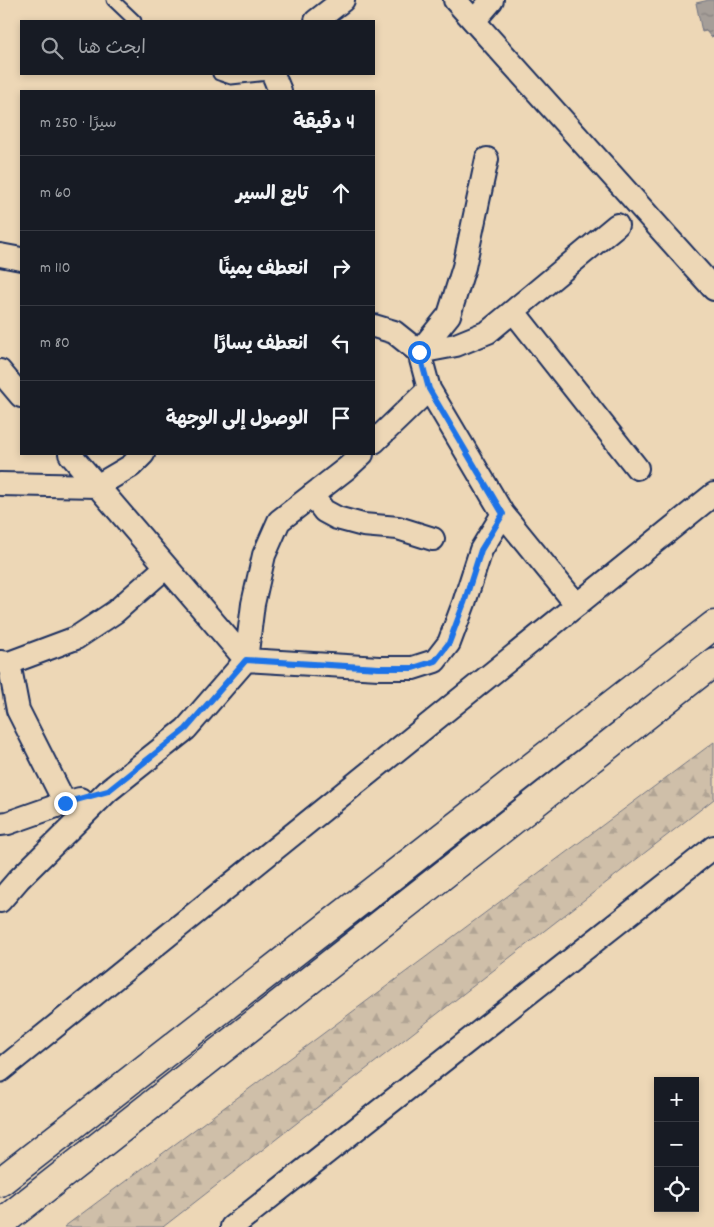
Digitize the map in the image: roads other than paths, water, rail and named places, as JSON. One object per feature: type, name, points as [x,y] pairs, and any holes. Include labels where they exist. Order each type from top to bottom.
[{"type":"main road","points":[[0,1182],[714,625]]},
{"type":"main road","points":[[0,1224],[714,662]]},
{"type":"street","points":[[317,20],[343,0]]},
{"type":"street","points":[[455,0],[714,289]]},
{"type":"street","points":[[474,21],[492,0]]},
{"type":"street","points":[[273,75],[280,90]]},
{"type":"street","points":[[419,352],[449,315],[464,267],[486,159]]},
{"type":"street","points":[[419,352],[456,345],[488,332],[616,225]]},
{"type":"street","points":[[0,255],[20,259]]},
{"type":"street","points":[[514,312],[637,468]]},
{"type":"street","points":[[375,326],[394,332],[419,352],[429,389],[503,514],[577,606]]},
{"type":"street","points":[[0,371],[20,395]]},
{"type":"street","points":[[375,441],[429,389]]},
{"type":"street","points":[[71,455],[246,660],[379,668],[413,668],[435,661],[449,643],[481,550],[503,514]]},
{"type":"street","points":[[0,484],[96,486],[131,466],[142,455]]},
{"type":"street","points":[[0,901],[19,879],[108,791],[186,729],[246,660],[253,604],[264,555],[279,521],[361,455]]},
{"type":"street","points":[[0,1071],[714,494]]},
{"type":"street","points":[[312,495],[324,511],[337,518],[363,525],[398,528],[433,539]]},
{"type":"street","points":[[65,803],[18,710],[5,662],[76,638],[115,612],[166,567]]},
{"type":"street","points":[[0,824],[108,791]]},
{"type":"street","points":[[232,1227],[714,847]]},
{"type":"lane","points":[[113,0],[134,20]]},
{"type":"lane","points":[[222,75],[231,78],[259,75]]},
{"type":"water","points":[[714,0],[714,36],[711,37],[706,31],[702,32],[696,3]]}]
